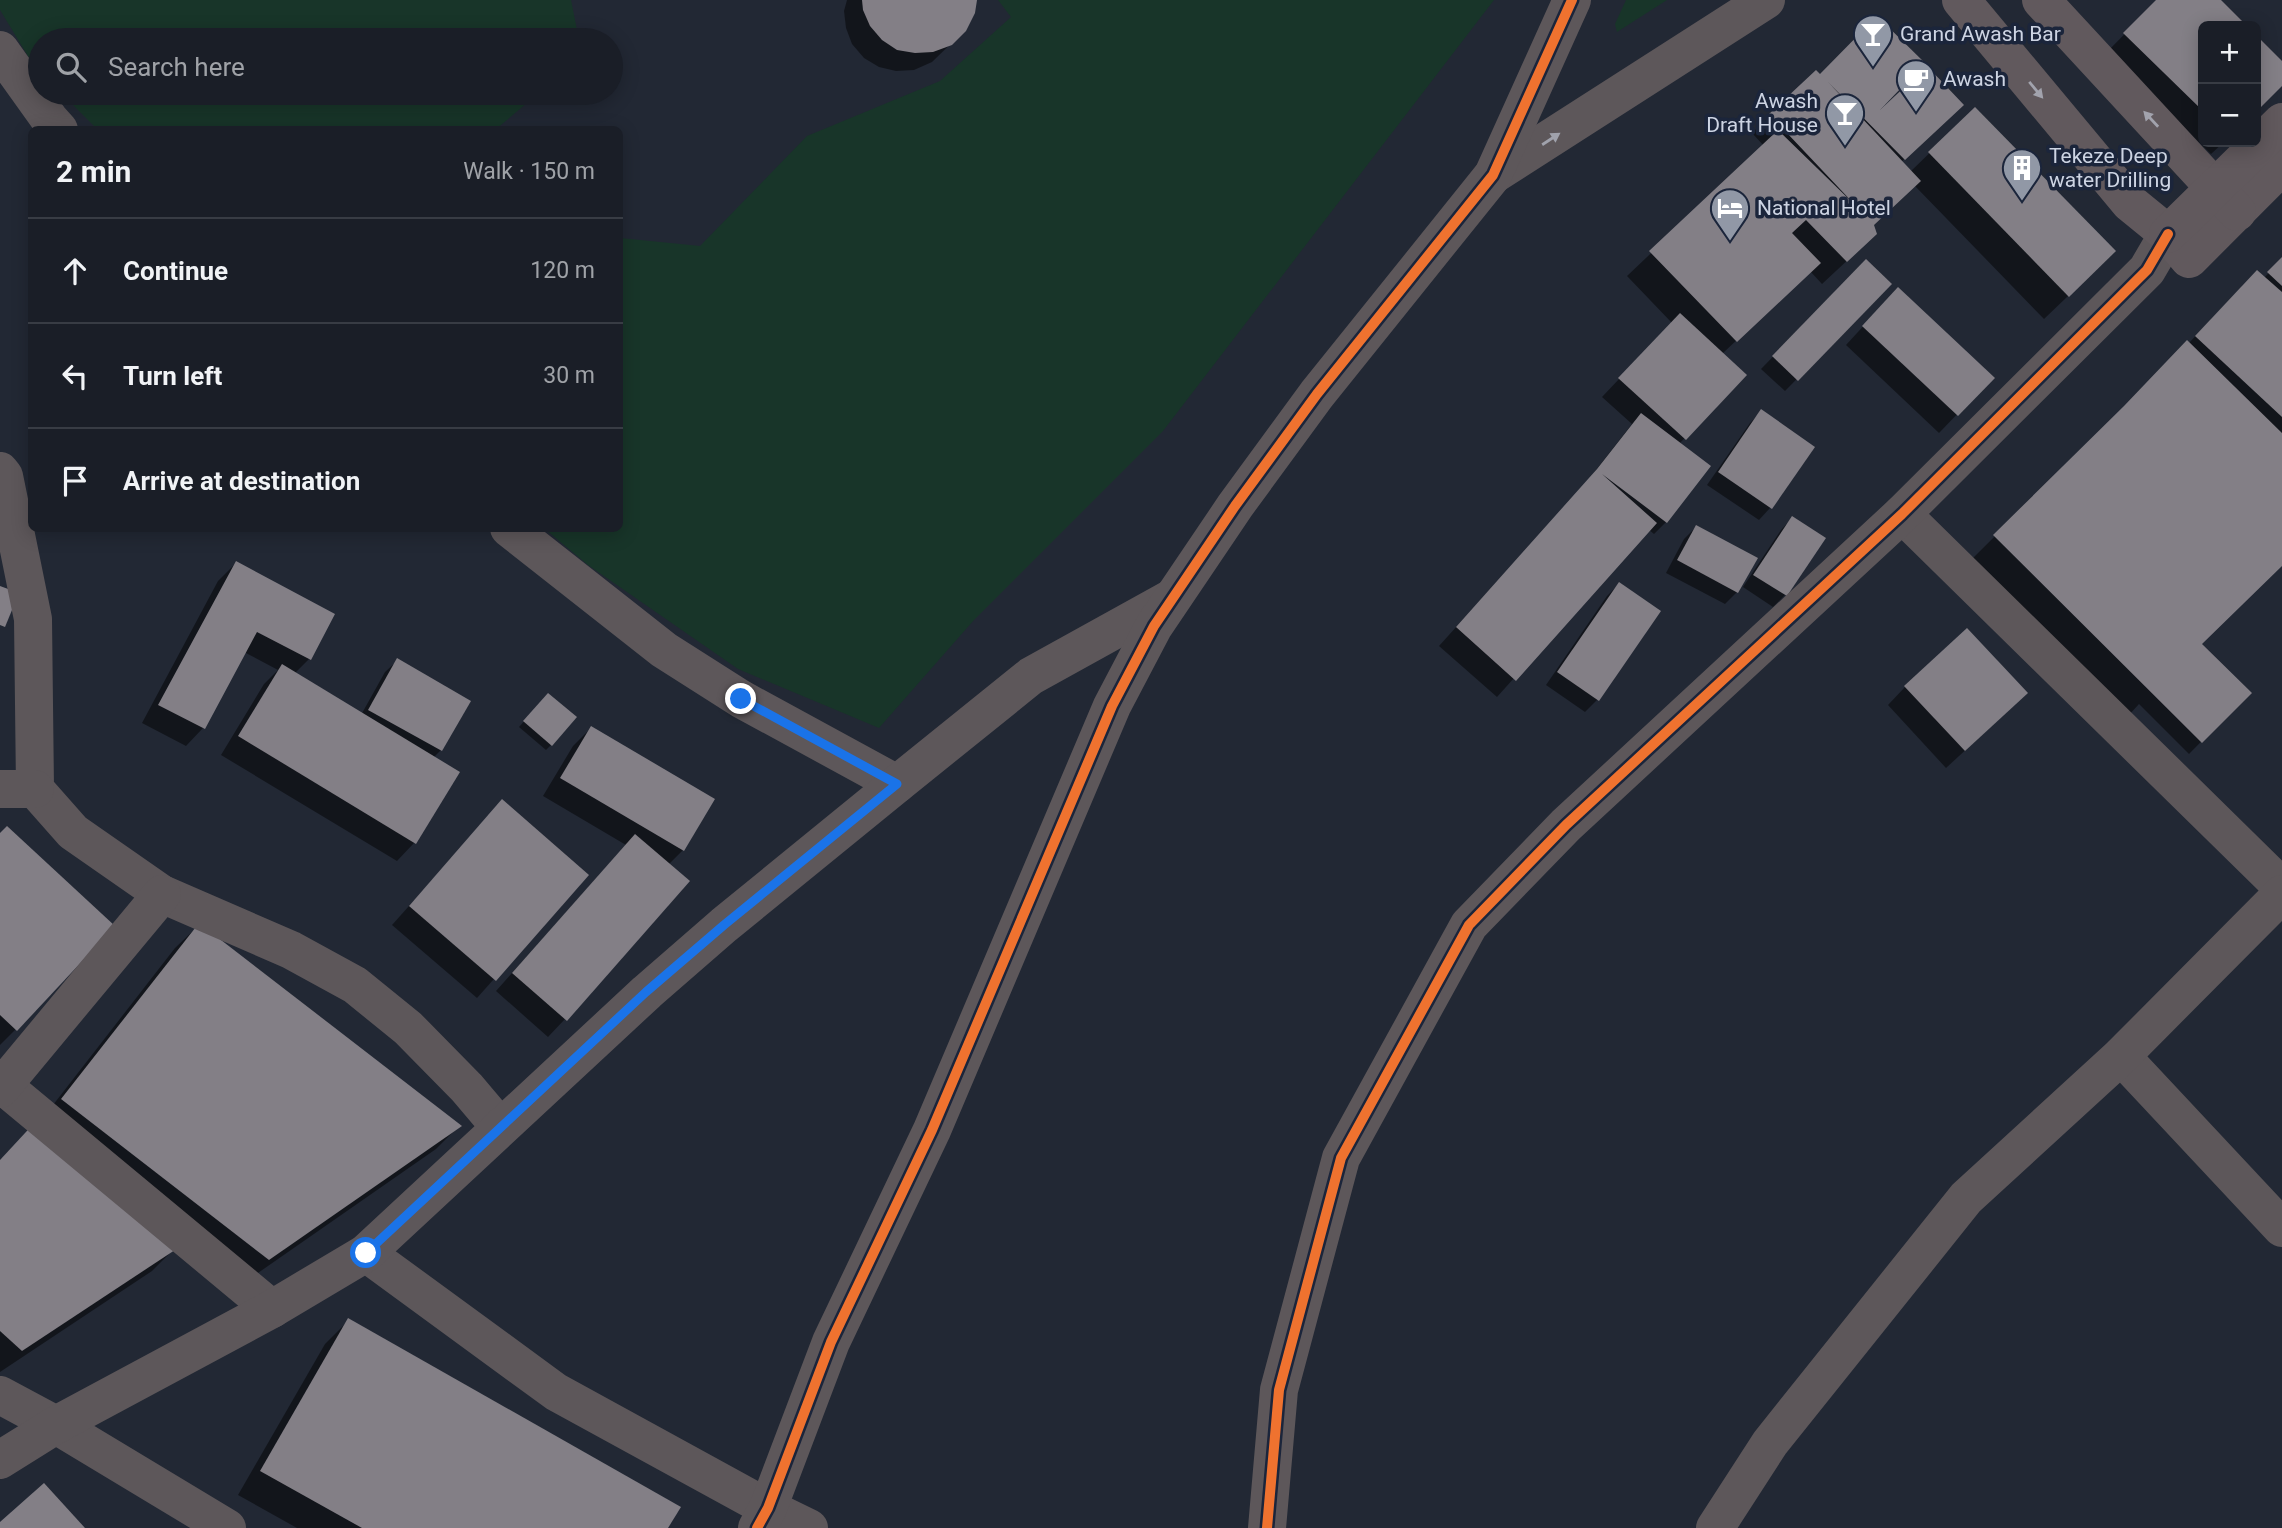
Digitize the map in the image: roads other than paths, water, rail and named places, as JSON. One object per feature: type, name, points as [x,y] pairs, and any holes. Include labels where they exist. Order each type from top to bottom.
[{"type":"main road","points":[[1961,0],[2130,203],[2179,247],[2225,200],[2282,122]]},
{"type":"main road","points":[[2041,0],[2225,200]]},
{"type":"main road","points":[[2225,200],[2282,166]]},
{"type":"street","points":[[762,1518],[831,1342],[932,1130],[1112,706],[1154,626],[1317,394],[1493,176],[1572,0]]},
{"type":"street","points":[[1493,176],[1766,0]]},
{"type":"street","points":[[0,50],[28,90]]},
{"type":"street","points":[[39,105],[55,126]]},
{"type":"street","points":[[1267,1528],[1279,1391],[1341,1158],[1469,925],[1566,825],[1902,514],[2147,270],[2179,247]]},
{"type":"street","points":[[0,471],[4,476],[33,619],[17,789],[162,894],[291,950],[355,985],[408,1028],[467,1088],[500,1128]]},
{"type":"street","points":[[1902,514],[2282,887]]},
{"type":"street","points":[[514,532],[664,650],[741,699],[897,784]]},
{"type":"street","points":[[0,1460],[56,1425],[272,1309],[366,1253],[646,992],[897,784],[1031,676],[1172,598]]},
{"type":"street","points":[[162,894],[1,1086],[272,1309]]},
{"type":"street","points":[[1716,1528],[1770,1443],[1966,1198],[2121,1056],[2282,894]]},
{"type":"street","points":[[2121,1056],[2282,1228]]},
{"type":"street","points":[[366,1253],[556,1392],[762,1518],[809,1528]]},
{"type":"street","points":[[0,1395],[56,1425],[227,1528]]},
{"type":"place","name":"Grand Awash Bar","points":[[1873,68]]},
{"type":"place","name":"Awash","points":[[1916,113]]},
{"type":"place","name":"Awash Draft House","points":[[1845,147]]},
{"type":"place","name":"Tekeze Deep water Drilling","points":[[2022,202]]},
{"type":"place","name":"National Hotel","points":[[1730,242]]}]
